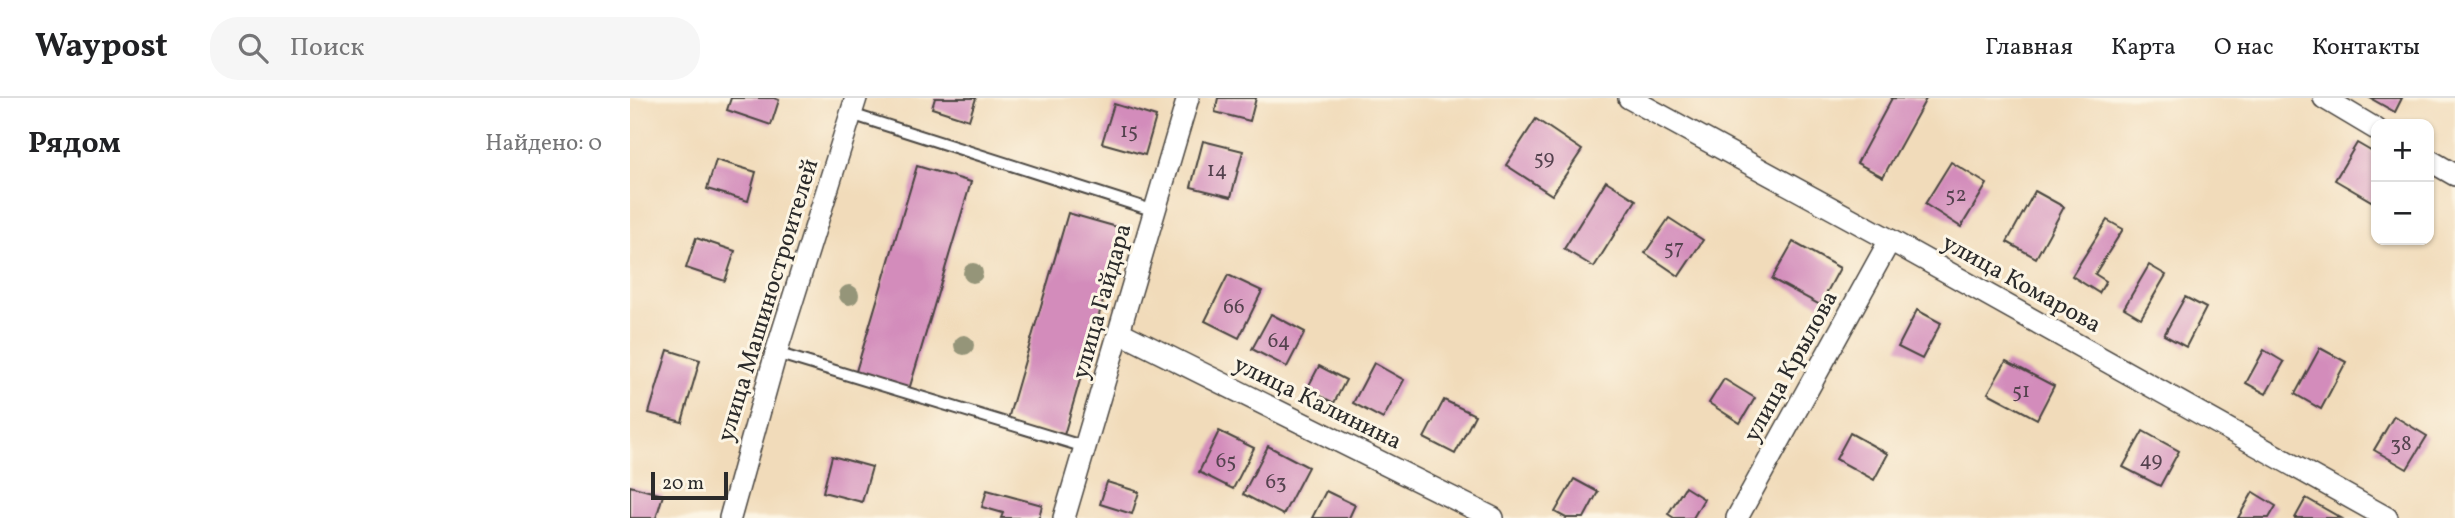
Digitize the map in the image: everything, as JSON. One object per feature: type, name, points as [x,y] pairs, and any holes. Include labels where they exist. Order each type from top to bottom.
[{"type":"street","name":"улица Гайдара","points":[[1064,518],[1188,98]]},
{"type":"street","name":"улица Комарова","points":[[1629,98],[1890,240],[2386,518]]},
{"type":"street","points":[[2324,98],[2371,126]]},
{"type":"street","name":"улица Машиностроителей","points":[[730,518],[776,354],[854,106]]},
{"type":"street","points":[[2434,163],[2455,175]]},
{"type":"street","name":"улица Крылова","points":[[1737,518],[1890,240]]},
{"type":"street","name":"улица Калинина","points":[[1119,332],[1493,518]]},
{"type":"lane","points":[[854,106],[1155,211]]},
{"type":"lane","points":[[776,354],[1085,447]]},
{"type":"building","points":[[731,98],[779,100],[771,125],[727,110]]},
{"type":"building","points":[[935,98],[976,98],[969,120],[932,108]]},
{"type":"building","points":[[1218,98],[1256,98],[1250,121],[1215,112]]},
{"type":"building","points":[[1892,98],[1926,99],[1883,177],[1857,163]]},
{"type":"building","points":[[2370,98],[2402,98],[2395,112]]},
{"type":"building","points":[[1114,104],[1156,117],[1145,155],[1102,143]]},
{"type":"building","points":[[1536,119],[1582,150],[1552,195],[1506,165]]},
{"type":"building","points":[[1203,141],[1243,151],[1231,197],[1191,187]]},
{"type":"building","points":[[2357,143],[2371,151],[2371,201],[2335,180]]},
{"type":"building","points":[[716,160],[756,172],[748,201],[707,189]]},
{"type":"building","points":[[1951,162],[1987,184],[1961,227],[1925,204]]},
{"type":"building","points":[[917,166],[971,182],[908,393],[854,378]]},
{"type":"building","points":[[1606,181],[1636,200],[1594,267],[1564,249]]},
{"type":"building","points":[[2035,191],[2064,207],[2036,258],[2007,242]]},
{"type":"building","points":[[1068,213],[1124,229],[1064,435],[1008,419]]},
{"type":"building","points":[[1669,218],[1703,240],[1679,276],[1645,253]]},
{"type":"building","points":[[2107,220],[2123,229],[2095,274],[2106,281],[2099,293],[2072,276]]},
{"type":"building","points":[[696,238],[735,251],[725,281],[686,268]]},
{"type":"building","points":[[1793,242],[1840,268],[1820,305],[1772,279]]},
{"type":"building","points":[[2149,265],[2166,275],[2141,318],[2124,308]]},
{"type":"building","points":[[1228,275],[1262,291],[1239,338],[1205,321]]},
{"type":"building","points":[[2185,297],[2206,308],[2186,347],[2164,335]]},
{"type":"building","points":[[1917,310],[1941,323],[1922,359],[1898,347]]},
{"type":"building","points":[[1271,314],[1305,332],[1287,367],[1252,349]]},
{"type":"building","points":[[2320,348],[2346,362],[2321,409],[2295,394]]},
{"type":"building","points":[[668,350],[700,360],[682,422],[649,413]]},
{"type":"building","points":[[2264,350],[2284,362],[2266,394],[2246,383]]},
{"type":"building","points":[[2006,361],[2054,386],[2037,419],[1988,393]]},
{"type":"building","points":[[1374,363],[1404,380],[1383,419],[1353,403]]},
{"type":"building","points":[[1319,366],[1346,380],[1334,403],[1307,389]]},
{"type":"building","points":[[1724,379],[1755,398],[1740,423],[1709,403]]},
{"type":"building","points":[[1444,400],[1475,415],[1455,454],[1424,438]]},
{"type":"building","points":[[2394,416],[2427,436],[2407,469],[2374,450]]},
{"type":"building","points":[[1219,431],[1254,448],[1233,489],[1199,472]]},
{"type":"building","points":[[2143,431],[2179,451],[2160,486],[2123,467]]},
{"type":"building","points":[[1850,433],[1888,454],[1874,480],[1836,459]]},
{"type":"building","points":[[1268,446],[1308,467],[1283,515],[1243,494]]},
{"type":"building","points":[[832,456],[872,467],[862,502],[823,492]]},
{"type":"building","points":[[1574,479],[1598,492],[1584,518],[1566,518],[1555,512]]},
{"type":"building","points":[[1107,482],[1139,492],[1132,514],[1100,504]]},
{"type":"building","points":[[630,486],[663,495],[656,518],[630,518]]},
{"type":"building","points":[[1685,487],[1704,499],[1693,518],[1674,518],[1668,514]]},
{"type":"building","points":[[987,490],[1042,505],[1039,518],[1001,518],[1003,513],[982,507]]},
{"type":"building","points":[[1326,491],[1355,505],[1349,518],[1312,518]]},
{"type":"building","points":[[2253,492],[2276,506],[2269,518],[2238,518]]},
{"type":"building","points":[[2306,498],[2341,518],[2295,518]]}]
